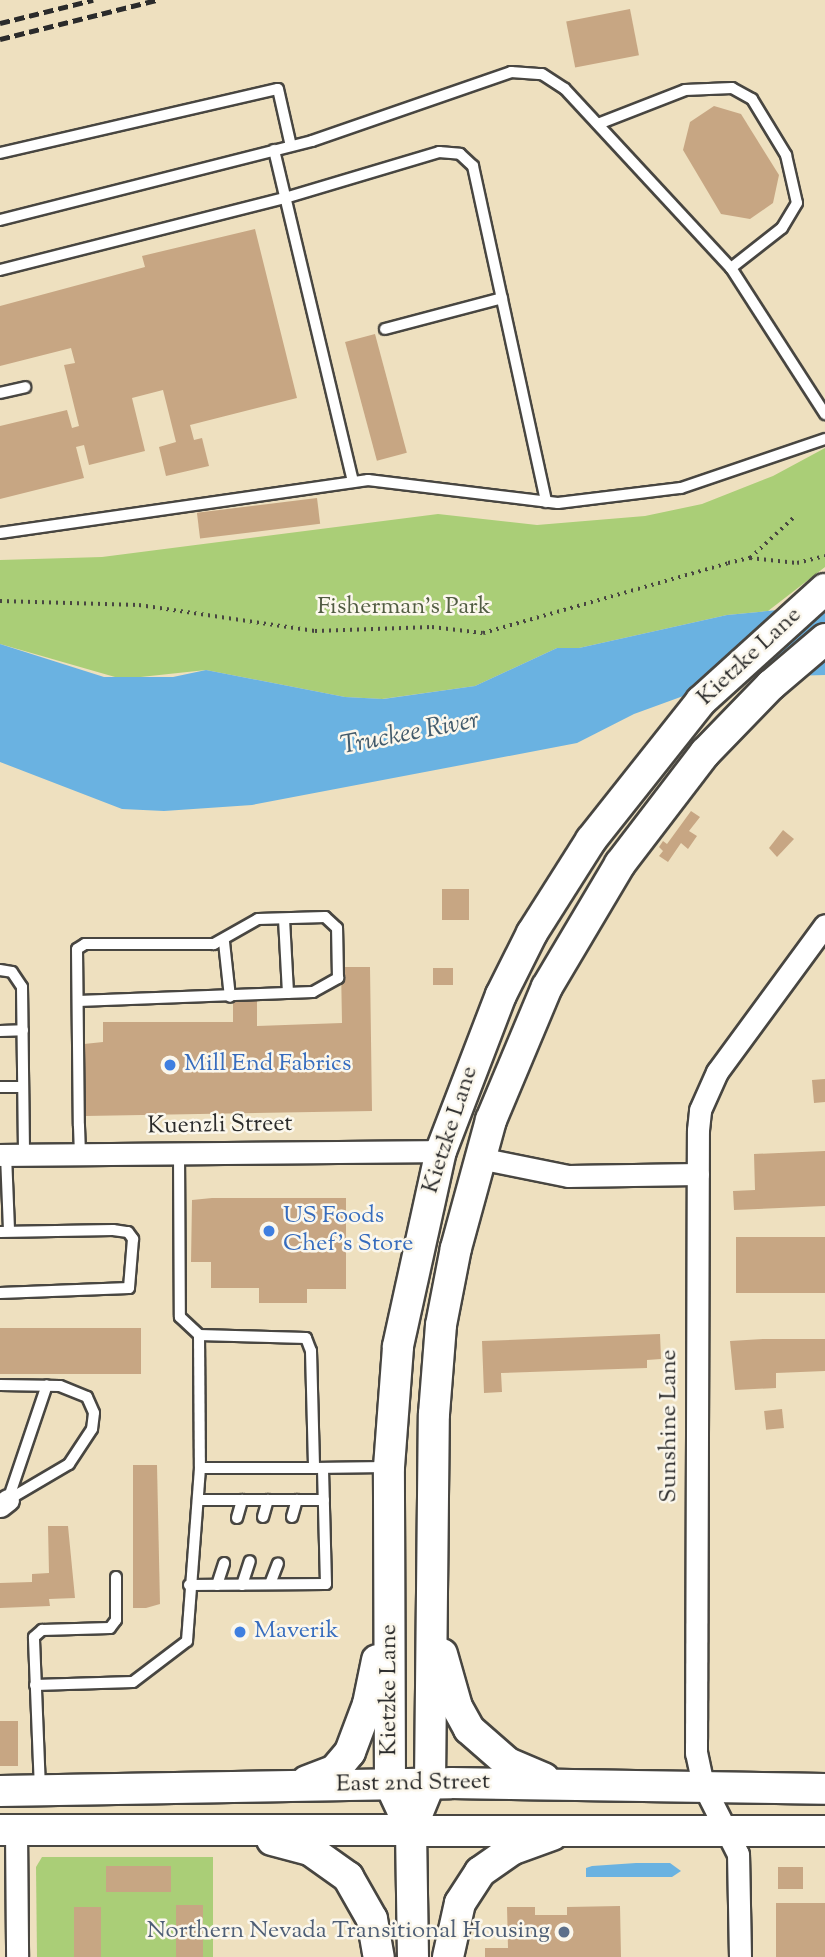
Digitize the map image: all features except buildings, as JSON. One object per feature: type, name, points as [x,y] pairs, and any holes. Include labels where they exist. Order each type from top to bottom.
[{"type":"main road","name":"Kietzke Lane","points":[[411,1829],[390,1784],[389,1467],[398,1346],[441,1151],[481,1041],[551,900],[655,755],[746,658],[825,589]]},
{"type":"main road","name":"Kietzke Lane","points":[[412,1957],[411,1829],[430,1783],[436,1378],[456,1248],[479,1158],[532,1018],[583,921],[620,864],[705,753],[771,685],[825,639]]},
{"type":"main road","points":[[479,1158],[468,1140],[468,1118],[486,1067],[481,1041]]},
{"type":"main road","points":[[441,1151],[450,1170],[452,1194],[445,1231],[456,1248]]},
{"type":"main road","points":[[296,1785],[335,1770],[350,1752],[373,1683],[389,1566]]},
{"type":"main road","points":[[432,1595],[448,1679],[469,1729],[508,1763],[557,1783]]},
{"type":"main road","name":"East 2nd Street","points":[[0,1791],[430,1783],[703,1784],[825,1789]]},
{"type":"main road","points":[[5,1825],[40,1789]]},
{"type":"main road","points":[[40,1789],[42,1802],[52,1812],[87,1830]]},
{"type":"main road","points":[[729,1829],[756,1813],[825,1814]]},
{"type":"main road","name":"East 2nd Street","points":[[5,1825],[87,1830],[578,1827],[825,1831]]},
{"type":"main road","points":[[448,1957],[460,1903],[480,1872],[511,1850],[578,1827]]},
{"type":"main road","points":[[234,1830],[310,1850],[336,1865],[362,1896],[379,1957]]},
{"type":"street","name":"Sunshine Lane","points":[[740,1957],[740,1867],[729,1829],[703,1784],[696,1739],[698,1130],[706,1091],[825,925]]},
{"type":"street","name":"Kuenzli Street","points":[[10,1155],[441,1151]]},
{"type":"street","points":[[479,1158],[568,1176],[698,1174]]},
{"type":"street","points":[[5,1825],[17,1957]]},
{"type":"lane","points":[[0,219],[291,146],[511,72],[542,74],[565,89],[731,268],[825,414]]},
{"type":"lane","points":[[598,124],[685,90],[732,88],[752,99],[786,155],[797,203],[782,228],[731,268]]},
{"type":"lane","points":[[0,153],[278,89],[291,146]]},
{"type":"lane","points":[[274,150],[353,482]]},
{"type":"lane","points":[[0,270],[285,198],[439,152],[460,154],[473,166],[546,502]]},
{"type":"lane","points":[[385,329],[502,298]]},
{"type":"lane","points":[[0,393],[25,387]]},
{"type":"lane","points":[[0,533],[353,482],[546,502],[681,488],[825,439]]},
{"type":"lane","points":[[78,1001],[313,992],[338,978],[337,928],[325,917],[258,919],[223,942],[85,944],[77,949],[80,1154]]},
{"type":"lane","points":[[285,919],[288,993]]},
{"type":"lane","points":[[223,942],[230,997]]},
{"type":"lane","points":[[0,970],[12,972],[22,987],[23,1030],[23,1087],[10,1155],[5,1232],[128,1232],[133,1239],[132,1281],[129,1288],[113,1291],[0,1293]]},
{"type":"lane","points":[[0,1031],[23,1030]]},
{"type":"lane","points":[[0,1087],[23,1087]]},
{"type":"lane","points":[[179,1153],[180,1317],[199,1335],[306,1338],[311,1351],[318,1468],[324,1500],[326,1584],[189,1585]]},
{"type":"lane","points":[[35,1685],[133,1682],[187,1641],[189,1585],[200,1500],[199,1335]]},
{"type":"lane","points":[[0,1385],[47,1385],[88,1396],[94,1413],[92,1429],[69,1464],[3,1499]]},
{"type":"lane","points":[[3,1499],[47,1385]]},
{"type":"lane","points":[[200,1468],[389,1467]]},
{"type":"lane","points":[[200,1500],[324,1500]]},
{"type":"lane","points":[[237,1518],[242,1500]]},
{"type":"lane","points":[[263,1517],[268,1500]]},
{"type":"lane","points":[[292,1517],[297,1500]]},
{"type":"lane","points":[[242,1585],[250,1561]]},
{"type":"lane","points":[[217,1585],[224,1563]]},
{"type":"lane","points":[[270,1584],[278,1563]]},
{"type":"lane","points":[[40,1789],[34,1637],[42,1630],[110,1628],[116,1620],[116,1577]]},
{"type":"path","points":[[750,558],[793,518]]},
{"type":"path","points":[[0,601],[139,605],[315,631],[432,626],[483,633],[750,558],[797,563],[825,556]]},
{"type":"green space","name":"Fisherman's Park","points":[[825,448],[825,567],[768,611],[727,615],[579,648],[557,648],[475,686],[382,699],[345,697],[206,670],[122,679],[0,644],[0,560],[102,557],[438,514],[537,525],[645,516],[702,504],[773,476]]},
{"type":"green space","points":[[42,1857],[213,1857],[213,1957],[37,1957],[36,1867]]},
{"type":"water","name":"Truckee River","points":[[799,608],[825,609],[825,675],[752,677],[708,687],[634,714],[577,743],[252,805],[164,811],[122,809],[0,762],[0,644],[104,677],[173,677],[206,670],[345,697],[383,699],[475,686],[557,648],[579,648],[727,615]]},
{"type":"water","points":[[670,1863],[681,1871],[672,1877],[586,1877],[586,1868],[592,1866]]},
{"type":"railway","points":[[0,23],[93,0]]},
{"type":"railway","points":[[0,39],[156,0]]},
{"type":"place","name":"Mill End Fabrics","points":[[170,1065]]},
{"type":"place","name":"US Foods Chef's Store","points":[[269,1231]]},
{"type":"place","name":"Maverik","points":[[240,1632]]},
{"type":"place","name":"Northern Nevada Transitional Housing","points":[[564,1932]]}]
